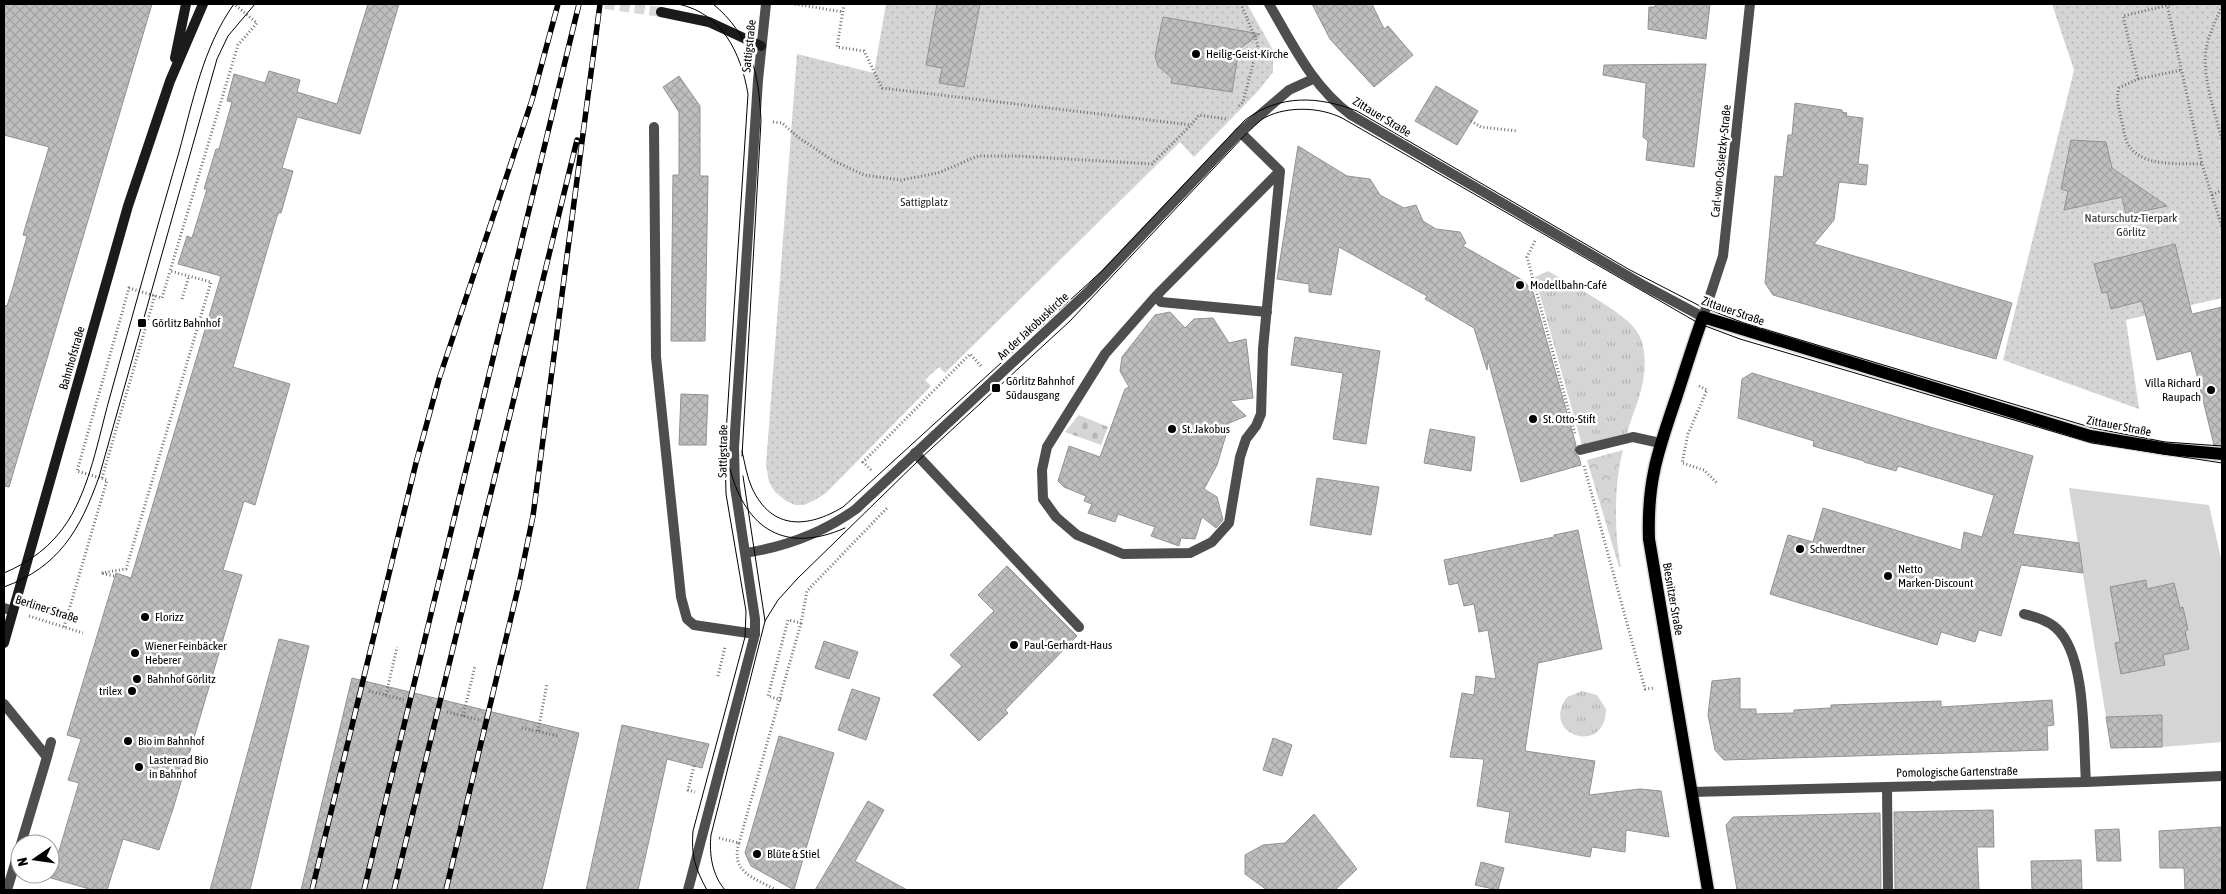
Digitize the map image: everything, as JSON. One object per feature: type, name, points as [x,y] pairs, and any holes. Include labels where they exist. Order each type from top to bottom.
[{"type":"main road","name":"Bahnhofstraße","points":[[170,82],[186,4]]},
{"type":"main road","name":"Bahnhofstraße","points":[[4,643],[9,610],[128,206],[170,82],[203,4]]},
{"type":"main road","points":[[661,12],[709,22],[761,46]]},
{"type":"main road","name":"Biesnitzer Straße","points":[[1703,317],[1660,443],[1650,484],[1648,507],[1649,539],[1708,890]]},
{"type":"main road","name":"Zittauer Straße","points":[[1703,317],[2090,436],[2167,449],[2222,454]]},
{"type":"street","name":"Sattigstraße","points":[[691,889],[703,833],[755,634],[755,619],[735,487],[734,448],[755,120],[766,4]]},
{"type":"street","name":"Zittauer Straße","points":[[1269,4],[1313,79],[1333,102],[1351,116],[1703,317]]},
{"type":"street","name":"Carl-von-Ossietzky-Straße","points":[[1703,317],[1723,256],[1750,4]]},
{"type":"street","name":"An der Jakobuskirche","points":[[745,553],[799,540],[843,518],[856,509],[1089,292],[1240,132],[1288,90],[1313,79]]},
{"type":"street","points":[[654,127],[656,357],[681,597],[689,623],[755,634]]},
{"type":"street","points":[[1240,132],[1280,171]]},
{"type":"street","points":[[1280,171],[1263,349],[1261,414],[1256,426],[1246,439],[1240,457],[1229,523],[1212,542],[1190,553],[1123,554],[1077,535],[1056,517],[1043,499],[1042,470],[1047,447],[1105,354],[1156,296],[1280,171]]},
{"type":"street","points":[[1156,296],[1161,302],[1267,312]]},
{"type":"street","points":[[1580,450],[1633,437],[1660,443]]},
{"type":"street","points":[[914,453],[1079,627]]},
{"type":"street","points":[[2024,614],[2044,620],[2055,627],[2072,651],[2080,688],[2086,782]]},
{"type":"street","points":[[4,704],[47,757]]},
{"type":"street","points":[[24,834],[51,742]]},
{"type":"street","name":"Pomologische Gartenstraße","points":[[1692,792],[2086,782],[2222,776]]},
{"type":"street","points":[[1887,786],[1888,890]]},
{"type":"path","points":[[64,627],[107,480],[77,471],[129,288],[162,298],[238,45],[256,23],[234,4]]},
{"type":"path","points":[[795,4],[843,12]]},
{"type":"path","points":[[844,4],[837,47],[864,51],[882,88],[1191,125]]},
{"type":"path","points":[[1237,108],[1243,102],[1258,45],[1241,4]]},
{"type":"path","points":[[2138,79],[2123,16],[2173,4]]},
{"type":"path","points":[[2167,5],[2202,164],[2222,227]]},
{"type":"path","points":[[2222,6],[2212,27],[2206,50],[2206,69],[2222,140]]},
{"type":"path","points":[[2182,70],[2138,79],[2119,88],[2116,96],[2127,142],[2134,152],[2143,158],[2159,162],[2202,164]]},
{"type":"path","points":[[1226,119],[1232,113]]},
{"type":"path","points":[[755,120],[782,123],[798,137],[832,160],[864,175],[901,180],[938,173],[978,156],[1017,156],[1152,164],[1200,116],[1226,119],[1240,132]]},
{"type":"path","points":[[1472,121],[1481,127],[1518,131]]},
{"type":"path","points":[[2212,195],[2222,190]]},
{"type":"path","points":[[1543,227],[1527,257],[1645,689],[1673,685]]},
{"type":"path","points":[[114,576],[101,573],[126,569],[211,282],[170,271]]},
{"type":"path","points":[[182,300],[189,276]]},
{"type":"path","points":[[102,478],[155,295]]},
{"type":"path","points":[[863,462],[970,354]]},
{"type":"path","points":[[1682,379],[1707,390],[1688,434],[1682,463],[1704,470],[1718,484]]},
{"type":"path","points":[[776,890],[740,868],[736,858],[801,623],[805,596],[811,585],[893,502]]},
{"type":"path","name":"Berliner Straße","points":[[9,610],[83,633]]},
{"type":"path","points":[[780,700],[768,696],[788,620],[801,623]]},
{"type":"path","points":[[718,676],[726,643]]},
{"type":"path","points":[[386,695],[397,647]]},
{"type":"path","points":[[463,716],[475,666]]},
{"type":"path","points":[[538,731],[547,684]]},
{"type":"path","points":[[369,691],[405,700]]},
{"type":"path","points":[[447,712],[480,720]]},
{"type":"path","points":[[522,728],[558,736]]},
{"type":"path","points":[[703,833],[739,843]]},
{"type":"green space","name":"Sattigplatz","points":[[886,4],[1247,4],[1273,50],[1273,72],[1259,90],[1194,157],[1180,142],[945,373],[939,367],[925,380],[931,386],[826,493],[804,505],[795,505],[786,501],[775,492],[769,482],[766,465],[797,54],[874,73]]},
{"type":"green space","name":"Naturschutz-Tierpark Görlitz","points":[[2052,4],[2222,4],[2222,298],[2126,320],[2139,409],[2003,360],[2074,70]]},
{"type":"green space","points":[[1548,271],[1619,314],[1639,334],[1645,361],[1644,374],[1640,394],[1627,433],[1582,445],[1535,277]]},
{"type":"green space","points":[[1079,415],[1108,427],[1101,445],[1065,432]]},
{"type":"green space","points":[[1623,450],[1618,478],[1616,508],[1617,539],[1621,567],[1619,567],[1587,460]]},
{"type":"green space","points":[[2069,488],[2209,505],[2222,563],[2222,742],[2162,747],[2161,715],[2106,717]]},
{"type":"green space","points":[[1582,691],[1597,695],[1606,709],[1603,724],[1596,733],[1586,736],[1576,735],[1567,730],[1561,722],[1561,710],[1567,697]]},
{"type":"building","points":[[4,4],[152,4],[9,487],[4,486],[4,305],[7,306],[13,287],[27,236],[23,235],[49,147],[4,135]]},
{"type":"building","points":[[368,4],[399,4],[360,134],[297,117],[282,168],[293,171],[281,213],[278,213],[233,367],[290,384],[255,505],[244,501],[223,570],[242,575],[173,809],[159,850],[123,839],[107,890],[93,890],[60,881],[60,847],[79,783],[68,780],[81,739],[67,735],[116,573],[131,578],[221,276],[178,264],[187,236],[192,238],[207,189],[204,189],[216,149],[219,149],[232,102],[227,101],[234,74],[265,83],[269,71],[300,80],[297,92],[337,104]]},
{"type":"building","points":[[937,4],[980,4],[964,87],[939,83],[942,68],[926,65]]},
{"type":"building","points":[[1312,4],[1372,4],[1384,29],[1388,26],[1413,55],[1374,87],[1330,39]]},
{"type":"building","points":[[1655,4],[1710,4],[1706,39],[1648,29],[1649,7],[1655,7]]},
{"type":"building","name":"Heilig-Geist-Kirche","points":[[1163,17],[1260,34],[1239,49],[1232,92],[1171,83],[1172,78],[1158,66],[1155,56]]},
{"type":"building","points":[[1706,64],[1694,167],[1646,160],[1648,141],[1643,137],[1646,83],[1603,75],[1604,65]]},
{"type":"building","points":[[679,76],[700,106],[700,176],[708,176],[705,341],[671,341],[673,175],[679,175],[679,112],[663,87]]},
{"type":"building","points":[[1436,86],[1478,111],[1457,145],[1415,121]]},
{"type":"building","points":[[1795,103],[1842,110],[1842,112],[1847,113],[1846,116],[1863,118],[1858,164],[1868,165],[1866,185],[1839,182],[1834,220],[1814,244],[2012,303],[1996,359],[1773,295],[1765,283],[1775,176],[1783,177],[1788,135],[1792,135]]},
{"type":"building","points":[[2071,140],[2106,142],[2112,168],[2167,206],[2126,215],[2122,197],[2064,210],[2068,191],[2061,189]]},
{"type":"building","points":[[1298,146],[1347,176],[1370,179],[1380,195],[1404,208],[1416,205],[1423,221],[1436,229],[1460,232],[1466,243],[1463,246],[1524,281],[1533,292],[1576,445],[1574,452],[1579,457],[1581,465],[1521,482],[1488,360],[1487,370],[1474,328],[1425,299],[1427,296],[1339,247],[1331,295],[1309,292],[1309,284],[1277,279]]},
{"type":"building","points":[[2175,244],[2192,314],[2222,307],[2222,446],[2214,445],[2191,351],[2157,360],[2142,301],[2111,309],[2107,292],[2102,293],[2094,264]]},
{"type":"building","name":"St. Jakobus","points":[[1170,312],[1185,328],[1194,319],[1213,318],[1229,343],[1246,339],[1253,398],[1230,401],[1246,416],[1227,424],[1228,428],[1217,465],[1204,489],[1217,497],[1223,520],[1216,528],[1202,517],[1195,539],[1181,538],[1179,546],[1151,536],[1155,527],[1118,514],[1115,522],[1088,513],[1092,504],[1084,501],[1086,496],[1064,487],[1058,481],[1069,446],[1100,457],[1125,389],[1129,387],[1120,371],[1122,357],[1155,315]]},
{"type":"building","points":[[1295,337],[1380,351],[1366,444],[1333,439],[1343,373],[1291,365]]},
{"type":"building","points":[[1752,373],[2033,456],[2013,534],[2079,543],[2083,573],[2021,565],[2001,636],[1979,630],[1975,642],[1941,632],[1937,645],[1770,594],[1788,535],[1813,542],[1823,508],[1961,550],[1964,532],[1982,537],[1994,495],[1898,466],[1896,471],[1864,462],[1813,446],[1814,441],[1738,418],[1742,379]]},
{"type":"building","points":[[681,394],[708,395],[706,445],[679,445]]},
{"type":"building","points":[[1430,429],[1475,437],[1471,471],[1424,463]]},
{"type":"building","points":[[1317,478],[1379,487],[1371,535],[1310,525]]},
{"type":"building","points":[[1578,530],[1602,649],[1538,663],[1525,751],[1595,761],[1589,795],[1640,789],[1661,791],[1669,837],[1626,830],[1625,852],[1592,847],[1590,857],[1505,842],[1510,812],[1477,806],[1484,759],[1450,757],[1462,693],[1474,695],[1476,676],[1496,679],[1488,630],[1479,632],[1474,604],[1464,606],[1458,583],[1449,585],[1444,560],[1554,537],[1554,535]]},
{"type":"building","name":"Paul-Gerhardt-Haus","points":[[1007,566],[1077,636],[1005,710],[1008,713],[979,741],[933,695],[962,666],[950,655],[994,611],[978,595]]},
{"type":"building","points":[[2146,580],[2147,589],[2174,583],[2180,608],[2183,607],[2188,630],[2185,631],[2189,649],[2163,655],[2165,665],[2121,674],[2115,643],[2120,642],[2110,587]]},
{"type":"building","points":[[279,639],[309,646],[250,890],[210,890]]},
{"type":"building","points":[[824,641],[858,652],[849,679],[815,668]]},
{"type":"building","points":[[352,678],[579,733],[542,890],[301,890]]},
{"type":"building","points":[[1740,678],[1740,709],[1756,709],[1756,714],[1794,713],[1794,710],[1831,708],[1831,705],[1941,701],[1941,707],[2052,700],[2054,725],[2047,726],[2048,750],[1724,760],[1715,750],[1708,715],[1712,681]]},
{"type":"building","points":[[852,689],[880,698],[866,740],[838,730]]},
{"type":"building","points":[[2162,715],[2162,747],[2111,748],[2106,717]]},
{"type":"building","points":[[622,725],[709,744],[702,768],[667,759],[638,890],[586,890]]},
{"type":"building","points":[[779,736],[834,753],[794,890],[751,866],[745,853]]},
{"type":"building","points":[[1273,738],[1292,745],[1282,776],[1263,770]]},
{"type":"building","points":[[868,801],[884,810],[855,861],[907,890],[815,890]]},
{"type":"building","points":[[1993,810],[1994,847],[1977,847],[1979,890],[1895,890],[1894,812]]},
{"type":"building","points":[[1880,813],[1881,890],[1737,890],[1726,825],[1733,817]]},
{"type":"building","points":[[1314,814],[1357,869],[1335,890],[1267,890],[1245,874],[1245,855],[1263,845],[1285,843]]},
{"type":"building","points":[[2222,827],[2222,890],[2185,890],[2184,868],[2160,868],[2159,831]]},
{"type":"building","points":[[2119,829],[2121,861],[2097,861],[2095,830]]},
{"type":"building","points":[[2081,860],[2082,890],[2032,890],[2031,861]]},
{"type":"building","points":[[1481,862],[1504,868],[1498,890],[1475,885]]},
{"type":"tunnel","points":[[605,4],[661,12]]},
{"type":"tram line","points":[[4,573],[23,564],[48,546],[68,521],[82,493],[93,462],[194,94],[214,38],[234,4]]},
{"type":"tram line","points":[[4,587],[23,579],[53,557],[75,530],[92,496],[99,477],[217,59],[228,36],[255,4]]},
{"type":"tram line","points":[[678,4],[707,16],[727,37],[740,64],[748,94],[725,449],[726,494],[746,611],[745,637],[693,831],[695,862],[707,890]]},
{"type":"tram line","points":[[713,4],[726,16],[744,42],[755,72],[760,104],[761,121],[742,456]]},
{"type":"tram line","points":[[742,451],[752,488],[760,502],[770,512],[780,518],[792,522],[804,522],[817,519],[843,507],[1103,270],[1245,120],[1272,106],[1300,100],[1328,102],[1357,111],[1630,270],[1700,306],[1744,323],[2093,428],[2165,442],[2222,446]]},
{"type":"tram line","points":[[725,890],[717,878],[712,864],[711,835],[765,621],[778,600],[797,579],[920,459],[1070,321],[1257,123],[1275,113],[1304,109],[1333,114],[1342,118],[1700,324],[1740,339],[2092,443],[2222,463]]},
{"type":"tram line","points":[[730,469],[746,508],[771,531],[787,537],[804,538],[824,535],[845,528]]},
{"type":"tram line","points":[[743,476],[765,621]]},
{"type":"railway","points":[[312,890],[416,463],[439,379],[532,100],[558,4]]},
{"type":"railway","points":[[364,890],[579,4]]},
{"type":"railway","points":[[446,890],[519,584],[533,516],[600,4]]},
{"type":"railway","points":[[394,890],[577,140]]},
{"type":"place","name":"Heilig-Geist-Kirche","points":[[1196,54]]},
{"type":"place","name":"Modellbahn-Café","points":[[1520,285]]},
{"type":"place","name":"Görlitz Bahnhof","points":[[142,323]]},
{"type":"place","name":"Görlitz Bahnhof Südausgang","points":[[996,388]]},
{"type":"place","name":"Villa Richard Raupach","points":[[2211,390]]},
{"type":"place","name":"St. Otto-Stift","points":[[1533,419]]},
{"type":"place","name":"St. Jakobus","points":[[1172,429]]},
{"type":"place","name":"Schwerdtner","points":[[1800,549]]},
{"type":"place","name":"Netto Marken-Discount","points":[[1888,576]]},
{"type":"place","name":"Florizz","points":[[145,617]]},
{"type":"place","name":"Paul-Gerhardt-Haus","points":[[1014,645]]},
{"type":"place","name":"Wiener Feinbäcker Heberer","points":[[135,653]]},
{"type":"place","name":"Bahnhof Görlitz","points":[[137,679]]},
{"type":"place","name":"trilex","points":[[132,691]]},
{"type":"place","name":"Bio im Bahnhof","points":[[128,741]]},
{"type":"place","name":"Lastenrad Bio in Bahnhof","points":[[139,767]]},
{"type":"place","name":"Blüte & Stiel","points":[[757,854]]}]
